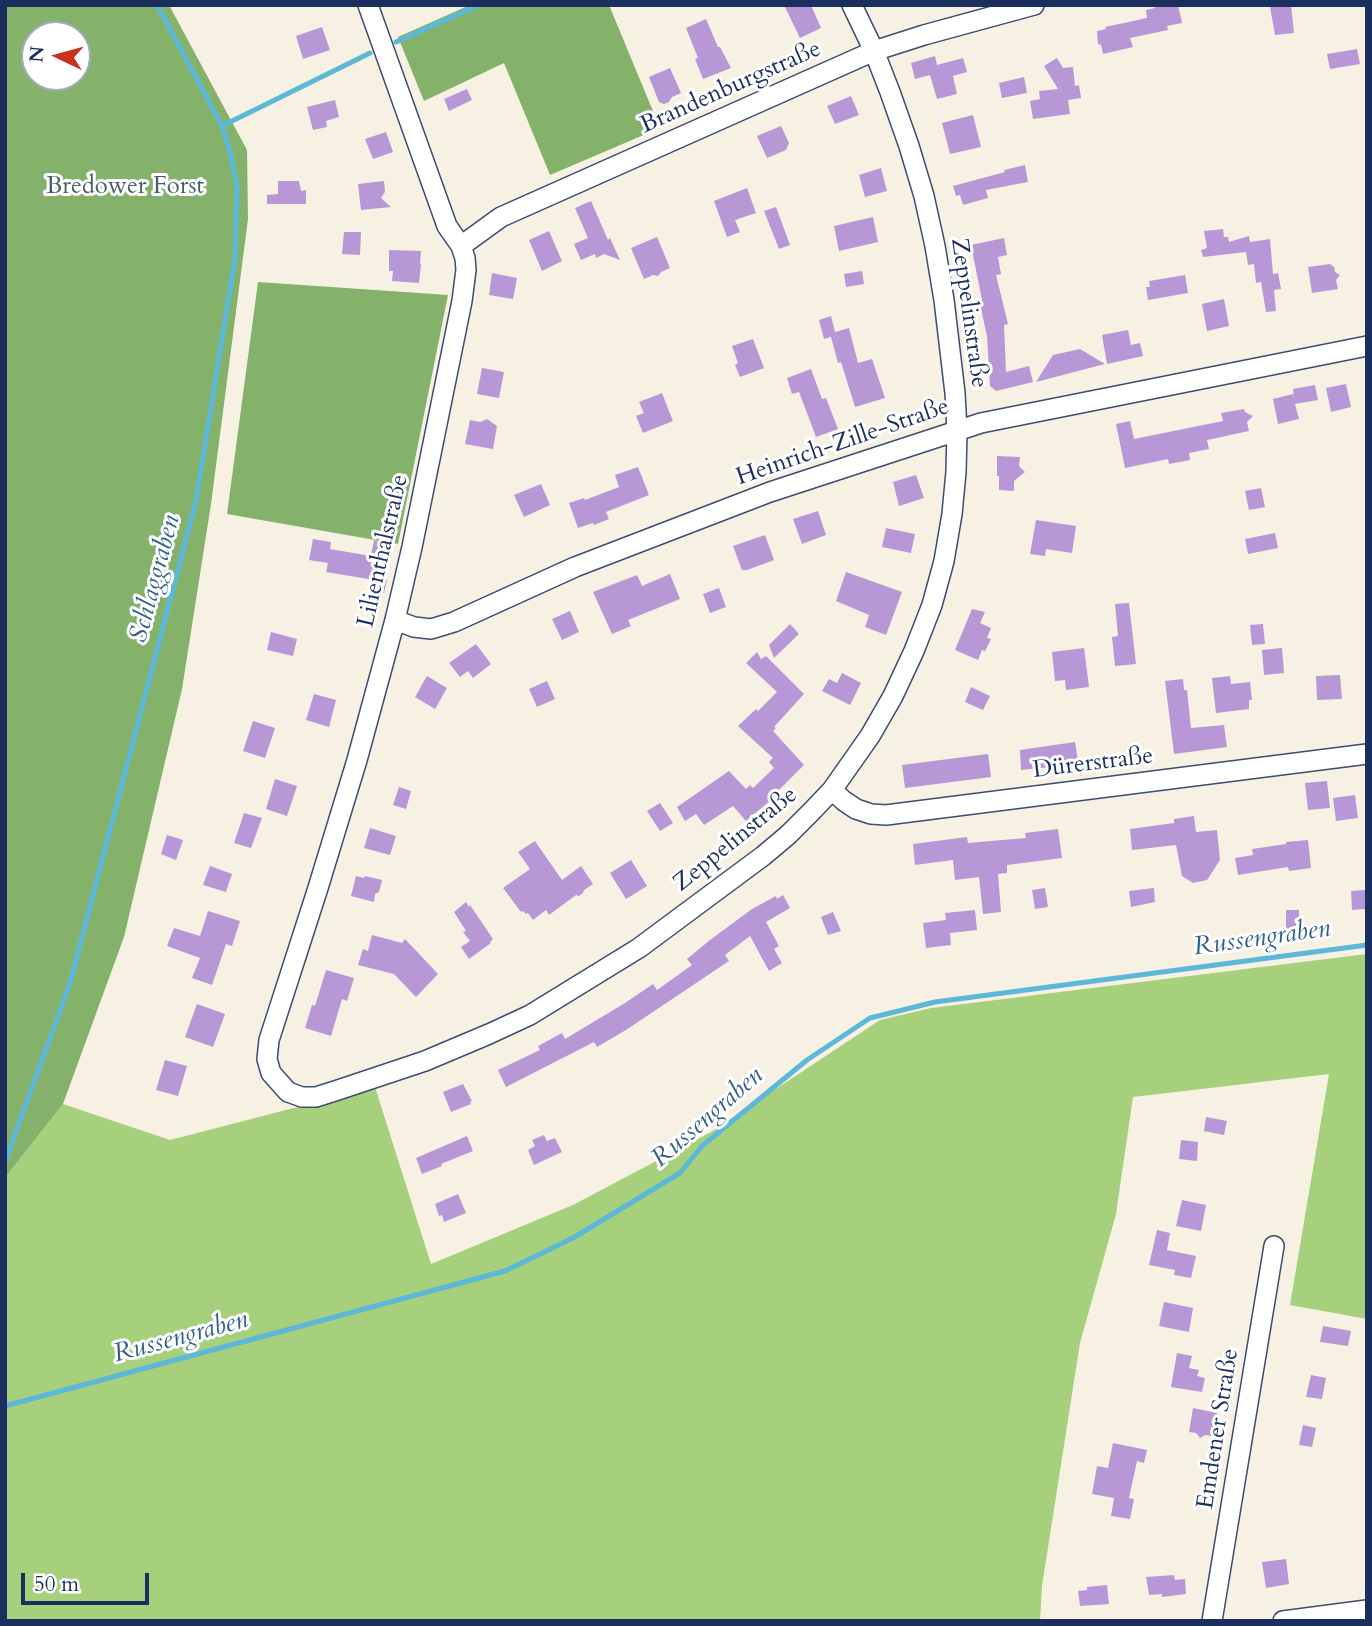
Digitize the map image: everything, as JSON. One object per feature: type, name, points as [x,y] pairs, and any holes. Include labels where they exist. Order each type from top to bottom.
[{"type":"street","name":"Lilienthalstraße","points":[[302,1097],[288,1092],[271,1073],[267,1059],[269,1040],[349,785],[395,620],[462,301],[466,270],[461,246],[447,226],[368,5]]},
{"type":"street","name":"Zeppelinstraße","points":[[302,1097],[316,1097],[425,1061],[489,1034],[530,1015],[639,948],[788,835],[832,790],[870,736],[893,696],[932,605],[944,561],[952,514],[957,431],[950,350],[935,246],[924,196],[909,146],[874,51],[852,5]]},
{"type":"street","name":"Brandenburgstraße","points":[[461,246],[501,217],[874,51],[1034,5]]},
{"type":"street","name":"Heinrich-Zille-Straße","points":[[395,620],[414,627],[431,628],[454,622],[575,567],[757,497],[981,423],[1367,346]]},
{"type":"street","name":"Dürerstraße","points":[[832,790],[856,809],[886,815],[1367,754]]},
{"type":"street","name":"Emdener Straße","points":[[1212,1621],[1274,1246]]},
{"type":"street","points":[[1283,1621],[1367,1610]]},
{"type":"green space","name":"Bredower Forst","points":[[5,5],[169,5],[247,150],[248,219],[211,504],[182,689],[124,937],[63,1104],[5,1178]]},
{"type":"green space","points":[[470,5],[609,5],[660,128],[550,175],[504,63],[424,101],[398,37]]},
{"type":"green space","points":[[258,282],[448,295],[398,544],[227,514]]},
{"type":"green space","points":[[1367,954],[1367,1319],[1290,1305],[1329,1074],[1133,1097],[1116,1214],[1080,1343],[1042,1586],[1040,1621],[5,1621],[5,1178],[63,1104],[170,1140],[375,1087],[431,1264],[573,1205],[711,1132],[880,1020],[931,1008]]},
{"type":"building","points":[[784,5],[811,5],[821,28],[800,38]]},
{"type":"building","points":[[1154,5],[1178,5],[1182,23],[1167,26],[1168,30],[1130,38],[1133,47],[1103,54],[1101,45],[1098,44],[1097,31],[1147,18],[1146,10],[1155,8]]},
{"type":"building","points":[[1291,5],[1294,33],[1275,35],[1270,7]]},
{"type":"building","points":[[706,19],[731,68],[703,79],[686,28]]},
{"type":"building","points":[[322,27],[330,50],[303,59],[296,36]]},
{"type":"building","points":[[1357,49],[1360,64],[1330,69],[1327,54]]},
{"type":"building","points":[[935,56],[937,65],[963,58],[967,72],[953,76],[957,94],[937,99],[930,75],[915,79],[911,63]]},
{"type":"building","points":[[1057,58],[1063,68],[1073,67],[1075,86],[1079,85],[1081,98],[1068,100],[1070,114],[1033,119],[1030,101],[1040,99],[1039,91],[1058,89],[1044,66]]},
{"type":"building","points":[[670,68],[681,93],[664,104],[659,102],[649,77]]},
{"type":"building","points":[[1024,77],[1027,93],[1002,98],[999,83]]},
{"type":"building","points":[[467,89],[472,100],[449,111],[444,99]]},
{"type":"building","points":[[851,96],[859,115],[835,124],[827,106]]},
{"type":"building","points":[[335,100],[339,117],[326,121],[327,127],[313,130],[307,107]]},
{"type":"building","points":[[973,115],[981,147],[950,154],[942,123]]},
{"type":"building","points":[[781,126],[789,143],[786,150],[767,158],[757,136]]},
{"type":"building","points":[[386,132],[393,152],[373,159],[365,139]]},
{"type":"building","points":[[1025,165],[1028,182],[986,190],[988,198],[963,205],[960,195],[956,196],[953,186]]},
{"type":"building","points":[[881,168],[887,191],[865,197],[859,175]]},
{"type":"building","points":[[278,181],[299,181],[301,191],[306,190],[306,204],[267,204],[267,195],[278,194]]},
{"type":"building","points":[[384,181],[385,192],[381,198],[391,207],[361,210],[358,184]]},
{"type":"building","points":[[747,188],[756,213],[735,220],[740,232],[727,237],[714,201]]},
{"type":"building","points":[[591,201],[620,260],[604,254],[596,258],[595,254],[581,260],[574,244],[588,238],[575,208]]},
{"type":"building","points":[[776,207],[790,245],[779,249],[764,211]]},
{"type":"building","points":[[873,217],[878,242],[839,251],[834,226]]},
{"type":"building","points":[[1223,229],[1224,237],[1228,237],[1229,242],[1249,236],[1250,242],[1270,239],[1273,274],[1278,273],[1281,289],[1274,290],[1276,311],[1266,312],[1261,282],[1256,283],[1254,264],[1248,265],[1246,252],[1203,257],[1201,250],[1207,248],[1204,231]]},
{"type":"building","points":[[549,231],[562,261],[542,271],[529,240]]},
{"type":"building","points":[[344,232],[361,232],[360,255],[342,254]]},
{"type":"building","points":[[657,237],[670,268],[658,276],[644,279],[631,248]]},
{"type":"building","points":[[1004,238],[1007,255],[998,257],[1001,274],[996,275],[1008,324],[1004,325],[1006,372],[1029,366],[1033,382],[996,391],[990,386],[987,336],[971,245]]},
{"type":"building","points":[[389,250],[421,251],[419,283],[392,281]]},
{"type":"building","points":[[1330,264],[1340,275],[1336,280],[1338,289],[1312,293],[1308,267]]},
{"type":"building","points":[[862,271],[864,284],[846,287],[844,274]]},
{"type":"building","points":[[492,273],[517,278],[513,299],[489,295]]},
{"type":"building","points":[[1185,275],[1188,293],[1148,300],[1146,287],[1150,287],[1149,281]]},
{"type":"building","points":[[1224,299],[1229,326],[1207,331],[1202,304]]},
{"type":"building","points":[[831,316],[835,332],[849,328],[858,363],[872,359],[885,398],[855,407],[831,337],[824,339],[819,320]]},
{"type":"building","points":[[1128,330],[1131,345],[1140,343],[1143,356],[1107,364],[1102,335]]},
{"type":"building","points":[[753,339],[764,368],[740,377],[732,346]]},
{"type":"building","points":[[1080,349],[1105,364],[1036,382],[1053,355]]},
{"type":"building","points":[[482,368],[504,372],[499,398],[477,394]]},
{"type":"building","points":[[811,369],[822,399],[826,398],[838,429],[816,437],[799,392],[792,394],[787,378]]},
{"type":"building","points":[[1346,384],[1351,407],[1331,412],[1326,388]]},
{"type":"building","points":[[1315,385],[1318,400],[1295,404],[1299,419],[1278,424],[1273,399],[1293,394],[1294,399],[1293,389]]},
{"type":"building","points":[[662,393],[673,421],[643,433],[636,416],[644,413],[639,402]]},
{"type":"building","points":[[1244,409],[1253,416],[1247,422],[1249,431],[1207,440],[1209,449],[1189,453],[1190,460],[1169,464],[1168,459],[1125,468],[1116,424],[1130,421],[1134,439],[1223,421],[1221,413]]},
{"type":"building","points":[[487,419],[497,426],[493,449],[465,444],[470,420],[480,422]]},
{"type":"building","points":[[997,456],[1020,457],[1019,466],[1025,472],[1014,481],[1014,491],[999,490]]},
{"type":"building","points":[[638,467],[649,495],[606,512],[609,519],[578,528],[569,503],[619,487],[615,475]]},
{"type":"building","points":[[916,475],[924,498],[899,506],[893,482]]},
{"type":"building","points":[[541,484],[550,505],[524,517],[514,495]]},
{"type":"building","points":[[1261,488],[1265,507],[1249,510],[1245,491]]},
{"type":"building","points":[[818,511],[826,535],[802,544],[793,519]]},
{"type":"building","points":[[1036,520],[1076,526],[1072,553],[1046,549],[1045,556],[1030,554]]},
{"type":"building","points":[[886,528],[915,534],[911,553],[882,547]]},
{"type":"building","points":[[1275,533],[1278,548],[1248,554],[1245,539]]},
{"type":"building","points":[[765,535],[774,560],[742,570],[733,546]]},
{"type":"building","points":[[313,539],[331,542],[330,549],[371,556],[374,540],[389,542],[383,579],[387,580],[384,593],[372,590],[374,580],[326,572],[328,563],[309,560]]},
{"type":"building","points":[[846,572],[902,592],[886,635],[865,627],[869,615],[836,601]]},
{"type":"building","points":[[670,574],[680,599],[628,620],[631,626],[612,634],[593,592],[637,575],[642,586]]},
{"type":"building","points":[[719,588],[726,607],[710,613],[703,594]]},
{"type":"building","points":[[1129,603],[1136,664],[1115,666],[1112,637],[1118,636],[1115,604]]},
{"type":"building","points":[[972,609],[985,612],[980,623],[991,628],[987,638],[991,639],[978,660],[955,650]]},
{"type":"building","points":[[570,611],[579,632],[562,640],[552,619]]},
{"type":"building","points":[[790,624],[799,634],[774,658],[769,645]]},
{"type":"building","points":[[1263,624],[1265,644],[1252,645],[1250,625]]},
{"type":"building","points":[[271,632],[297,639],[293,656],[267,650]]},
{"type":"building","points":[[476,644],[491,664],[473,678],[468,671],[460,677],[449,663]]},
{"type":"building","points":[[1084,648],[1089,687],[1066,690],[1065,680],[1055,681],[1052,652]]},
{"type":"building","points":[[1282,648],[1284,673],[1264,675],[1262,650]]},
{"type":"building","points":[[757,652],[761,659],[766,656],[804,694],[773,731],[804,765],[771,800],[746,821],[733,806],[704,825],[696,814],[685,821],[677,807],[729,771],[746,789],[750,785],[753,788],[774,768],[769,762],[773,758],[738,726],[777,692],[746,663]]},
{"type":"building","points":[[842,673],[861,683],[850,705],[822,691],[829,679],[837,683]]},
{"type":"building","points":[[1340,675],[1342,699],[1317,700],[1316,676]]},
{"type":"building","points":[[427,676],[447,688],[435,709],[415,697]]},
{"type":"building","points":[[1230,676],[1231,684],[1250,682],[1252,700],[1249,700],[1249,709],[1216,713],[1212,678]]},
{"type":"building","points":[[1183,679],[1184,690],[1187,690],[1191,728],[1224,725],[1227,747],[1174,754],[1165,681]]},
{"type":"building","points":[[547,681],[555,699],[537,707],[529,689]]},
{"type":"building","points":[[971,687],[990,696],[983,710],[965,702]]},
{"type":"building","points":[[314,694],[336,700],[329,727],[306,720]]},
{"type":"building","points":[[253,721],[275,728],[265,758],[243,751]]},
{"type":"building","points":[[1075,742],[1078,761],[1021,770],[1020,750]]},
{"type":"building","points":[[988,754],[991,777],[905,788],[902,765]]},
{"type":"building","points":[[275,779],[297,786],[287,816],[266,809]]},
{"type":"building","points":[[1327,781],[1330,808],[1308,810],[1305,783]]},
{"type":"building","points":[[399,787],[411,791],[406,809],[393,805]]},
{"type":"building","points":[[1355,795],[1358,818],[1336,821],[1333,798]]},
{"type":"building","points":[[660,803],[673,823],[660,831],[647,811]]},
{"type":"building","points":[[244,813],[262,818],[251,848],[234,843]]},
{"type":"building","points":[[1194,816],[1196,832],[1217,830],[1220,860],[1207,880],[1193,883],[1182,876],[1176,845],[1132,850],[1130,829],[1174,823],[1174,819]]},
{"type":"building","points":[[370,828],[396,836],[390,855],[364,848]]},
{"type":"building","points":[[1058,829],[1062,858],[1007,865],[1007,873],[998,874],[1001,912],[983,914],[979,877],[955,880],[953,860],[915,865],[913,844],[967,837],[968,843],[1026,838],[1025,833]]},
{"type":"building","points":[[167,835],[183,840],[176,860],[161,854]]},
{"type":"building","points":[[1308,840],[1311,868],[1289,871],[1288,867],[1238,875],[1235,858],[1253,855],[1252,849]]},
{"type":"building","points":[[535,841],[562,880],[581,866],[593,884],[549,915],[546,910],[533,920],[528,913],[521,912],[503,888],[530,869],[518,852]]},
{"type":"building","points":[[631,860],[647,886],[626,899],[610,873]]},
{"type":"building","points":[[210,866],[232,874],[226,892],[203,885]]},
{"type":"building","points":[[356,876],[382,880],[374,902],[351,896]]},
{"type":"building","points":[[1045,888],[1048,907],[1035,909],[1032,890]]},
{"type":"building","points":[[1154,888],[1155,902],[1131,907],[1129,891]]},
{"type":"building","points":[[1365,890],[1365,909],[1352,910],[1351,891]]},
{"type":"building","points":[[783,895],[790,908],[766,922],[779,946],[774,949],[782,963],[769,971],[750,936],[725,955],[729,961],[626,1030],[597,1047],[594,1042],[506,1087],[498,1070],[540,1050],[538,1046],[562,1033],[565,1039],[653,984],[657,990],[692,965],[687,959],[710,940],[752,909]]},
{"type":"building","points":[[466,902],[493,939],[469,959],[461,947],[470,941],[454,912]]},
{"type":"building","points":[[975,910],[977,930],[950,933],[951,945],[926,948],[923,923],[946,920],[945,913]]},
{"type":"building","points":[[1286,910],[1299,910],[1300,931],[1286,931]]},
{"type":"building","points":[[208,911],[240,921],[232,946],[226,944],[212,985],[192,978],[200,958],[167,946],[174,928],[200,936]]},
{"type":"building","points":[[833,912],[841,931],[828,935],[821,917]]},
{"type":"building","points":[[372,935],[402,943],[405,939],[438,974],[416,997],[394,974],[358,965],[363,949],[368,951]]},
{"type":"building","points":[[326,970],[354,978],[347,1001],[342,999],[331,1036],[305,1028]]},
{"type":"building","points":[[197,1004],[225,1014],[213,1047],[185,1037]]},
{"type":"building","points":[[165,1060],[187,1066],[178,1096],[156,1090]]},
{"type":"building","points":[[463,1084],[471,1104],[451,1112],[443,1092]]},
{"type":"building","points":[[1206,1117],[1227,1121],[1224,1135],[1204,1131]]},
{"type":"building","points":[[544,1135],[547,1141],[555,1138],[562,1152],[534,1165],[528,1150],[535,1146],[532,1140]]},
{"type":"building","points":[[467,1136],[473,1151],[422,1174],[416,1158]]},
{"type":"building","points":[[1181,1140],[1198,1142],[1197,1161],[1179,1159]]},
{"type":"building","points":[[458,1194],[466,1213],[444,1222],[435,1204]]},
{"type":"building","points":[[1182,1200],[1206,1205],[1201,1231],[1176,1226]]},
{"type":"building","points":[[1157,1230],[1170,1233],[1167,1250],[1196,1256],[1191,1278],[1174,1275],[1175,1270],[1149,1265]]},
{"type":"building","points":[[1164,1302],[1193,1308],[1189,1332],[1159,1326]]},
{"type":"building","points":[[1323,1326],[1351,1331],[1348,1346],[1320,1342]]},
{"type":"building","points":[[1177,1353],[1192,1356],[1189,1368],[1199,1370],[1197,1376],[1205,1378],[1202,1392],[1171,1387]]},
{"type":"building","points":[[1311,1375],[1326,1378],[1322,1399],[1306,1397]]},
{"type":"building","points":[[1193,1408],[1217,1413],[1212,1436],[1205,1435],[1200,1438],[1196,1433],[1189,1432]]},
{"type":"building","points":[[1303,1425],[1316,1428],[1312,1447],[1299,1445]]},
{"type":"building","points":[[1113,1443],[1147,1450],[1144,1463],[1137,1461],[1129,1498],[1134,1499],[1130,1519],[1111,1516],[1114,1498],[1092,1494],[1097,1466],[1108,1468]]},
{"type":"building","points":[[1286,1559],[1289,1584],[1266,1588],[1262,1562]]},
{"type":"building","points":[[1174,1575],[1175,1580],[1185,1579],[1186,1594],[1162,1597],[1162,1594],[1149,1595],[1146,1577]]},
{"type":"building","points":[[1107,1585],[1109,1604],[1080,1606],[1078,1591]]},
{"type":"waterway","name":"Schlaggraben","points":[[5,1162],[70,983],[196,501],[235,258],[237,186],[222,126],[157,5]]},
{"type":"waterway","points":[[396,42],[479,5]]},
{"type":"waterway","points":[[222,126],[370,53]]},
{"type":"waterway","name":"Russengraben","points":[[5,1406],[505,1271],[573,1238],[680,1173],[702,1146],[807,1060],[870,1018],[935,1002],[1367,945]]}]
